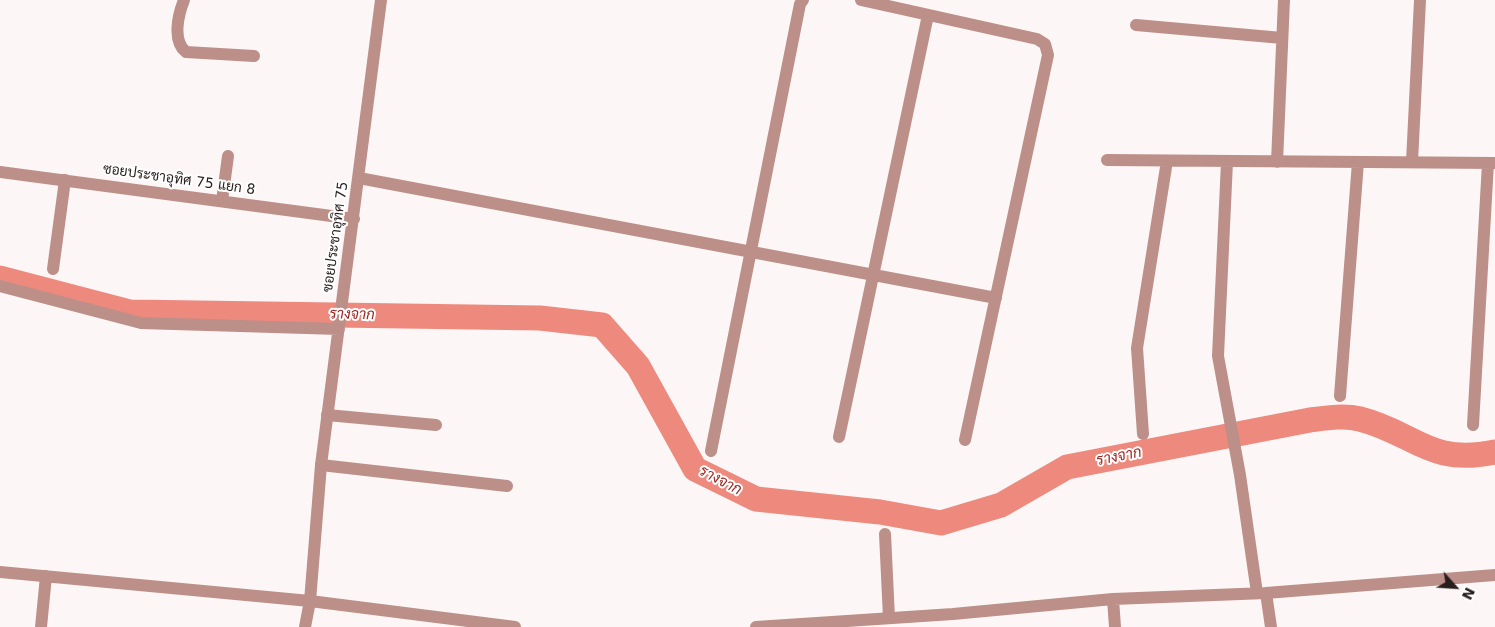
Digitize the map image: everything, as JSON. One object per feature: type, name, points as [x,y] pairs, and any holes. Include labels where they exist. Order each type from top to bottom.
[{"type":"street","points":[[184,0],[177,38],[182,49],[186,52],[254,56]]},
{"type":"street","name":"ซอยประชาอุทิศ 75","points":[[305,627],[310,601],[327,416],[382,0]]},
{"type":"street","points":[[711,451],[798,14],[803,0]]},
{"type":"street","points":[[862,0],[1037,39],[1046,44],[1048,55],[965,440]]},
{"type":"street","points":[[1277,162],[1284,0]]},
{"type":"street","points":[[1412,162],[1420,0]]},
{"type":"street","points":[[839,437],[928,15]]},
{"type":"street","points":[[1136,24],[1282,38]]},
{"type":"street","points":[[222,202],[228,156]]},
{"type":"street","points":[[1107,160],[1491,163],[1473,425]]},
{"type":"street","points":[[1143,434],[1137,348],[1167,161]]},
{"type":"street","points":[[1227,162],[1218,356],[1270,627]]},
{"type":"street","points":[[1340,396],[1358,162]]},
{"type":"street","name":"ซอยประชาอุทิศ 75 แยก 8","points":[[0,172],[354,219]]},
{"type":"street","points":[[359,178],[996,298]]},
{"type":"street","points":[[53,270],[65,180]]},
{"type":"street","points":[[0,286],[141,323],[339,327]]},
{"type":"street","points":[[327,416],[436,425]]},
{"type":"street","points":[[321,465],[507,486]]},
{"type":"street","points":[[885,534],[889,618]]},
{"type":"street","points":[[0,572],[310,601],[515,627]]},
{"type":"street","points":[[756,627],[818,625],[889,618],[952,620],[1113,599],[1262,593],[1495,575]]},
{"type":"street","points":[[41,627],[46,576]]},
{"type":"street","points":[[1113,599],[1115,627]]},
{"type":"waterway","name":"รางจาก","points":[[0,278],[130,312],[540,318],[602,325],[638,366],[695,469],[756,499],[880,512],[941,523],[1001,505],[1067,467],[1316,419],[1341,417],[1360,419],[1379,425],[1423,446],[1454,455],[1495,452]]}]
